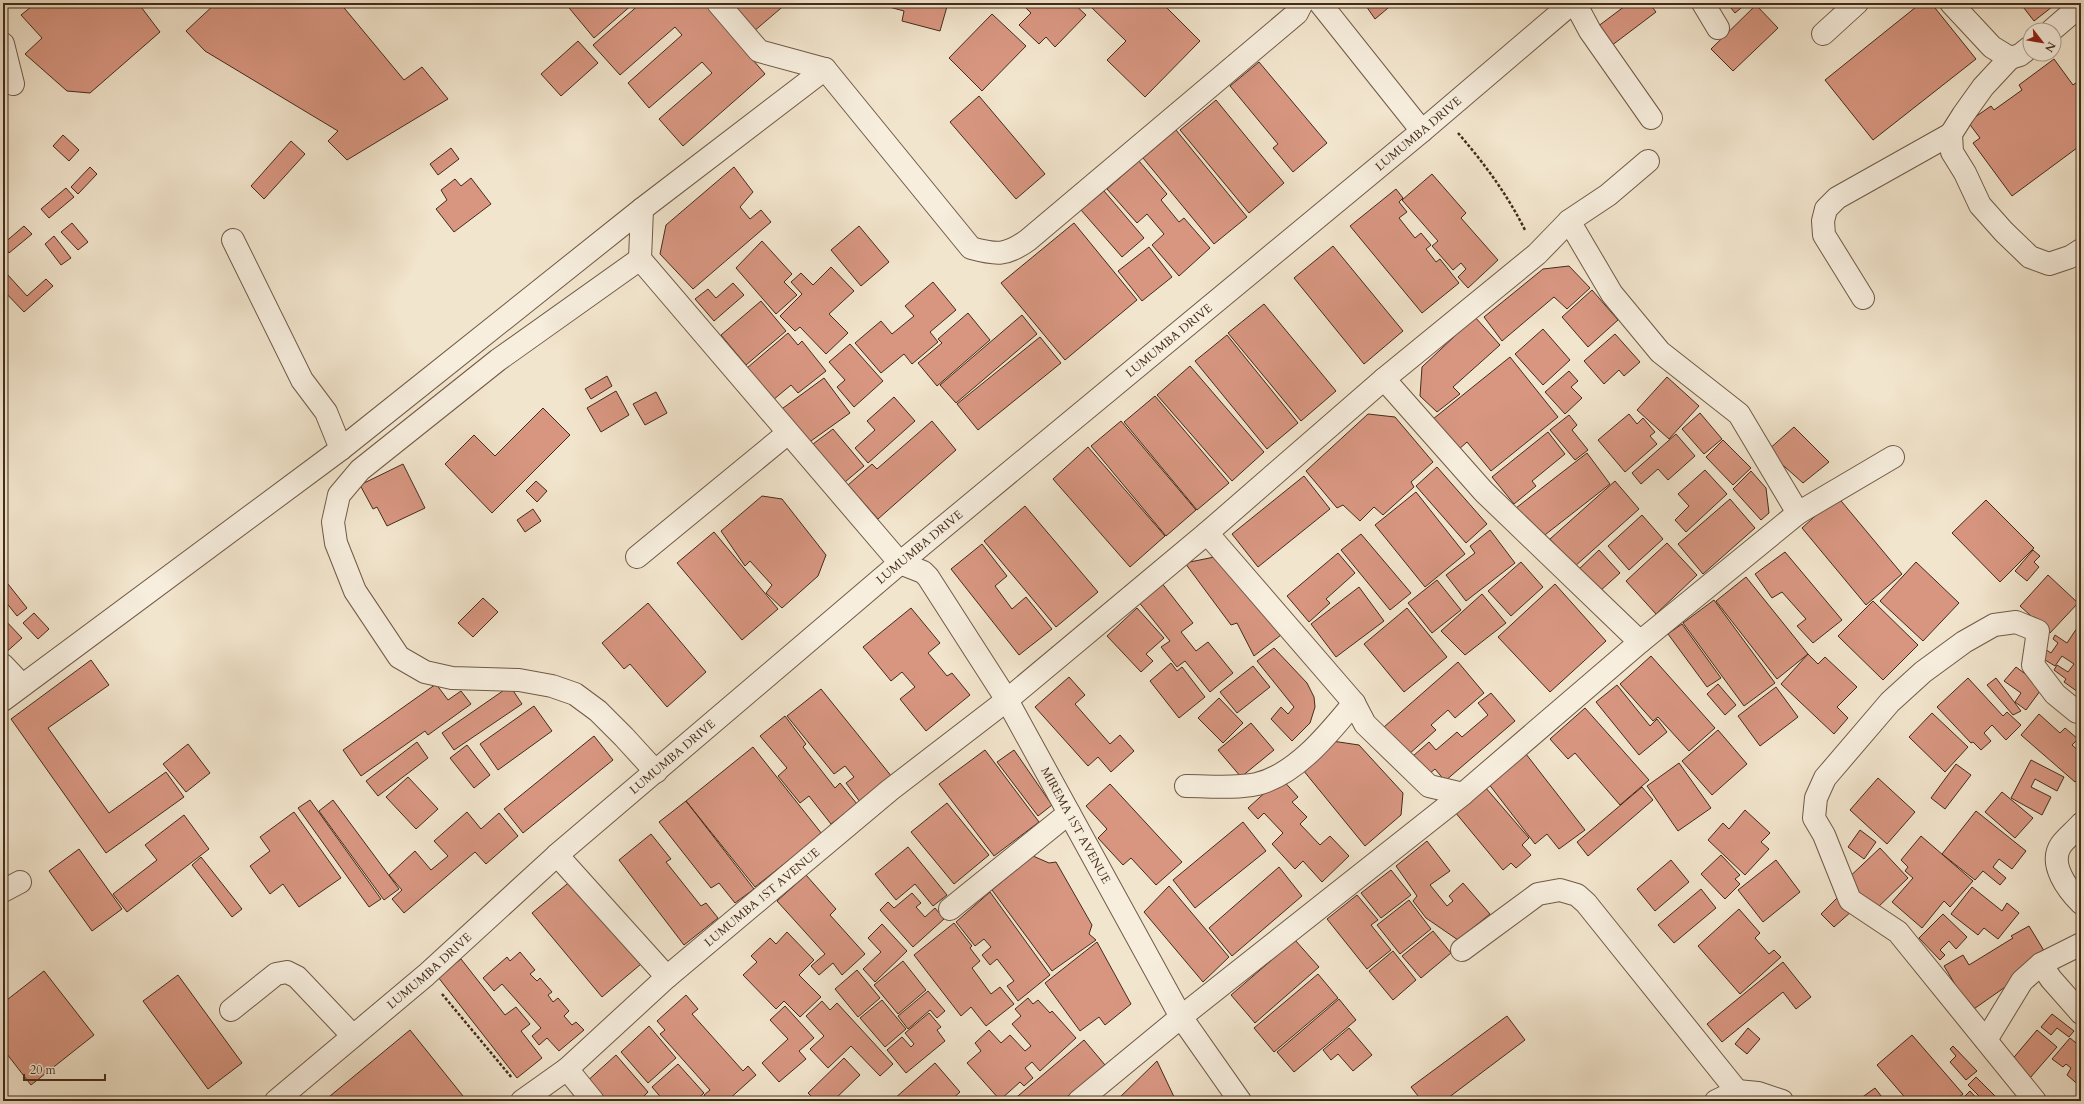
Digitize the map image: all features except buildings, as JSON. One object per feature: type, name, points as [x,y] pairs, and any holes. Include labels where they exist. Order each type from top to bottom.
[{"type":"street","points":[[718,3],[759,51],[825,69],[971,248],[994,254],[1015,250],[1028,240],[1297,13],[1302,3]]},
{"type":"street","points":[[1320,3],[1422,131]]},
{"type":"street","points":[[1703,3],[1718,28]]},
{"type":"street","points":[[1823,34],[1857,3]]},
{"type":"street","points":[[1951,3],[1992,47],[2010,58]]},
{"type":"street","points":[[1569,4],[1651,118]]},
{"type":"street","name":"LUMUMBA DRIVE","points":[[276,1101],[426,975],[557,855],[900,563],[1422,131],[1569,4]]},
{"type":"street","points":[[2061,22],[2081,4]]},
{"type":"street","points":[[3,44],[13,84]]},
{"type":"street","points":[[1863,298],[1824,235],[1823,221],[1826,209],[1837,198],[1951,134],[1983,87],[2010,58],[2022,53]]},
{"type":"street","points":[[3,700],[341,449],[642,209],[825,69]]},
{"type":"street","points":[[1951,134],[1952,152],[1965,173],[1980,205],[2004,232],[2030,257],[2049,264],[2070,257],[2081,250]]},
{"type":"street","name":"LUMUMBA 1ST AVENUE","points":[[524,1099],[567,1069],[667,977],[890,790],[1007,700],[1207,534],[1384,379],[1537,254],[1569,221],[1608,195],[1648,161]]},
{"type":"street","points":[[642,209],[640,259],[900,563]]},
{"type":"street","points":[[1569,221],[1612,294],[1660,352],[1739,414],[1798,513]]},
{"type":"street","points":[[233,240],[302,380],[326,412],[341,449]]},
{"type":"street","points":[[640,259],[498,360],[360,470],[339,495],[333,522],[336,543],[355,591],[399,657],[425,672],[452,678],[519,680],[552,686],[575,694],[598,711],[656,772]]},
{"type":"street","points":[[1384,379],[1484,492],[1640,642]]},
{"type":"street","points":[[637,557],[788,433]]},
{"type":"street","points":[[1079,1101],[1181,1017],[1463,794],[1640,642],[1798,513],[1893,457]]},
{"type":"street","points":[[1207,534],[1354,703],[1365,724],[1429,786],[1463,794]]},
{"type":"street","name":"MIREMA 1ST AVENUE","points":[[900,563],[923,572],[928,577],[1007,700],[1181,1017],[1240,1101]]},
{"type":"street","points":[[2035,1101],[1898,932],[1850,900],[1824,835],[1814,818],[1816,798],[1825,778],[1890,702],[1940,659],[1964,642],[1994,625],[2016,622],[2038,631],[2033,665],[2055,694],[2077,712],[2081,712]]},
{"type":"street","points":[[3,665],[22,685]]},
{"type":"street","points":[[1186,786],[1234,787],[1257,784],[1281,775],[1322,740],[1354,703]]},
{"type":"street","points":[[950,909],[1069,814]]},
{"type":"street","points":[[2081,824],[2061,846],[2057,857],[2059,872],[2067,887],[2081,904]]},
{"type":"street","points":[[557,855],[667,977]]},
{"type":"street","points":[[1462,950],[1538,894],[1560,890],[1577,895],[1586,903],[1738,1091]]},
{"type":"street","points":[[1986,1040],[2022,981],[2041,964],[2081,944]]},
{"type":"street","points":[[2041,964],[2051,980],[2081,1013]]},
{"type":"street","points":[[232,1010],[276,974],[287,972],[297,977],[353,1036]]},
{"type":"street","points":[[567,1069],[593,1101]]},
{"type":"street","points":[[1716,1101],[1738,1091],[1758,1093],[1782,1101]]},
{"type":"path","points":[[1441,114],[1483,161],[1514,209],[1537,254]]},
{"type":"path","points":[[426,975],[524,1099]]}]
